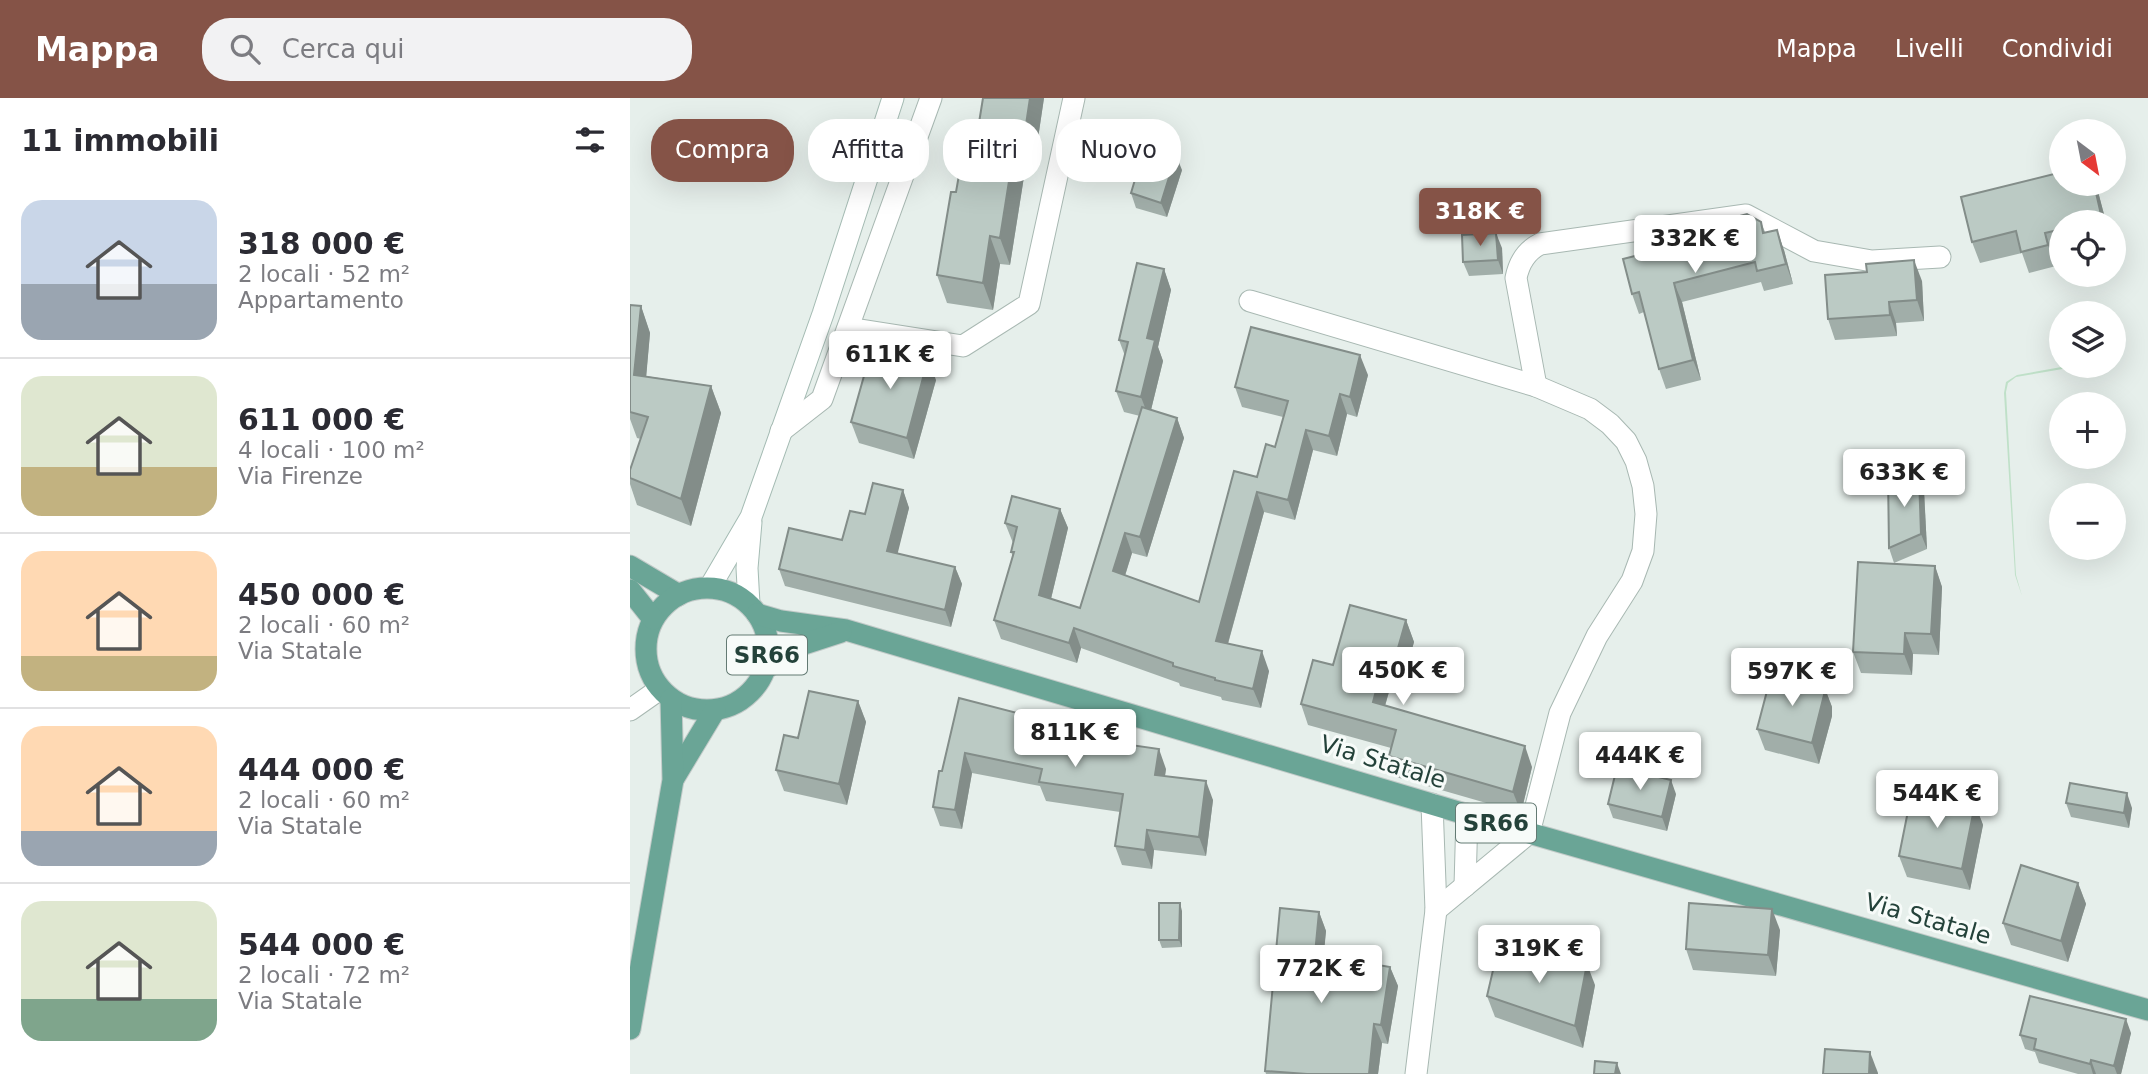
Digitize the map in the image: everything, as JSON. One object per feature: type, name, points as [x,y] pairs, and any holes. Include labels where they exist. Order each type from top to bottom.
[{"type":"main road","points":[[630,566],[679,595]]},
{"type":"main road","points":[[710,587],[679,595],[668,601],[653,619],[645,643],[646,660],[651,675],[665,694],[699,710],[715,710]]},
{"type":"main road","name":"SR66","points":[[710,587],[735,595],[753,609],[766,631],[768,650],[765,669],[746,697],[715,710]]},
{"type":"main road","points":[[630,590],[653,619]]},
{"type":"main road","name":"Via Statale","points":[[753,609],[781,621],[846,630],[1529,833],[2148,1010]]},
{"type":"main road","name":"SR66","points":[[765,669],[802,645],[846,630]]},
{"type":"main road","points":[[630,1029],[673,780],[665,694]]},
{"type":"main road","points":[[673,780],[715,710]]},
{"type":"street","points":[[710,587],[751,517],[823,314],[893,98]]},
{"type":"street","points":[[781,431],[822,399],[931,98]]},
{"type":"street","points":[[848,328],[963,345],[1029,304],[1074,98]]},
{"type":"street","points":[[1536,386],[1516,278],[1525,256],[1532,248],[1541,244],[1746,215],[1814,250],[1872,261],[1940,257]]},
{"type":"street","points":[[1250,301],[1536,386],[1590,409],[1626,441],[1636,461],[1643,486],[1646,514],[1643,551],[1632,581],[1597,636],[1560,713],[1529,833],[1436,910]]},
{"type":"street","points":[[751,517],[747,568],[753,609]]},
{"type":"street","points":[[630,710],[665,694]]},
{"type":"street","points":[[1416,1074],[1436,910],[1432,804]]},
{"type":"street","points":[[1465,886],[1467,814]]},
{"type":"green space","points":[[2049,369],[2016,377],[2008,383],[2006,392],[2016,575],[2022,596],[2015,575],[2004,393],[2006,382],[2017,375]]},
{"type":"building","points":[[983,98],[1030,98],[1027,119],[980,119]]},
{"type":"building","points":[[2049,175],[2049,196],[2097,196],[2100,210],[2049,210],[2049,232],[2045,233],[2048,245],[2021,252],[2016,231],[1972,242],[1961,197]]},
{"type":"building","points":[[958,182],[1009,182],[1000,238],[990,236],[983,283],[937,275],[951,192],[956,192]]},
{"type":"building","points":[[1134,182],[1168,182],[1161,203],[1131,193]]},
{"type":"building","points":[[1747,214],[1761,222],[1763,233],[1777,230],[1786,264],[1757,271],[1755,262],[1674,283],[1693,360],[1659,369],[1639,292],[1632,294],[1623,259],[1678,245],[1675,233]]},
{"type":"building","points":[[1496,233],[1498,260],[1463,262],[1462,235]]},
{"type":"building","points":[[1914,260],[1917,300],[1889,302],[1890,315],[1828,319],[1825,275],[1867,272],[1866,264]]},
{"type":"building","points":[[1137,263],[1164,269],[1147,338],[1155,340],[1141,397],[1116,391],[1128,342],[1119,340]]},
{"type":"building","points":[[630,305],[641,306],[634,375],[711,386],[681,499],[630,478],[630,470],[648,417],[630,412]]},
{"type":"building","points":[[1251,327],[1360,355],[1350,397],[1340,394],[1329,436],[1306,430],[1288,500],[1257,492],[1216,641],[1262,651],[1253,689],[1173,666],[1173,663],[1074,628],[1069,643],[994,620],[1014,552],[1011,552],[1017,527],[1005,523],[1012,496],[1060,509],[1039,595],[1080,608],[1142,407],[1177,418],[1140,537],[1125,533],[1113,571],[1199,602],[1234,471],[1257,477],[1266,444],[1275,447],[1288,401],[1235,387]]},
{"type":"building","points":[[873,344],[928,359],[907,438],[851,422]]},
{"type":"building","points":[[1888,475],[1919,476],[1921,534],[1889,548]]},
{"type":"building","points":[[873,483],[903,490],[887,551],[955,567],[945,610],[779,569],[789,528],[842,540],[850,511],[865,514]]},
{"type":"building","points":[[1858,562],[1935,566],[1931,634],[1905,633],[1904,654],[1853,652]]},
{"type":"building","points":[[1350,605],[1406,620],[1396,655],[1386,653],[1373,702],[1525,746],[1513,792],[1389,756],[1396,730],[1301,704],[1313,660],[1333,665]]},
{"type":"building","points":[[1772,672],[1824,686],[1812,743],[1757,729]]},
{"type":"building","points":[[809,691],[858,701],[839,784],[776,770],[784,735],[798,738]]},
{"type":"building","points":[[959,698],[1075,728],[1075,737],[1159,749],[1155,775],[1206,781],[1199,837],[1147,830],[1145,850],[1115,846],[1123,794],[1039,782],[1042,769],[965,753],[955,810],[933,807],[939,771],[942,771]]},
{"type":"building","points":[[1617,767],[1671,780],[1662,817],[1608,804]]},
{"type":"building","points":[[2070,783],[2127,793],[2124,813],[2066,803]]},
{"type":"building","points":[[1912,791],[1975,804],[1962,869],[1899,856]]},
{"type":"building","points":[[2021,865],[2078,883],[2061,941],[2003,923]]},
{"type":"building","points":[[1159,903],[1180,903],[1179,940],[1159,940]]},
{"type":"building","points":[[1689,903],[1772,909],[1768,955],[1686,949]]},
{"type":"building","points":[[1280,908],[1319,912],[1315,954],[1390,967],[1381,1025],[1374,1024],[1369,1074],[1265,1071]]},
{"type":"building","points":[[1497,953],[1587,964],[1575,1026],[1487,996]]},
{"type":"building","points":[[2030,996],[2126,1019],[2114,1066],[2091,1060],[2090,1064],[2034,1049],[2036,1039],[2020,1035]]},
{"type":"building","points":[[1825,1049],[1870,1052],[1869,1074],[1823,1074]]},
{"type":"building","points":[[1595,1061],[1617,1063],[1615,1074],[1594,1074]]}]
